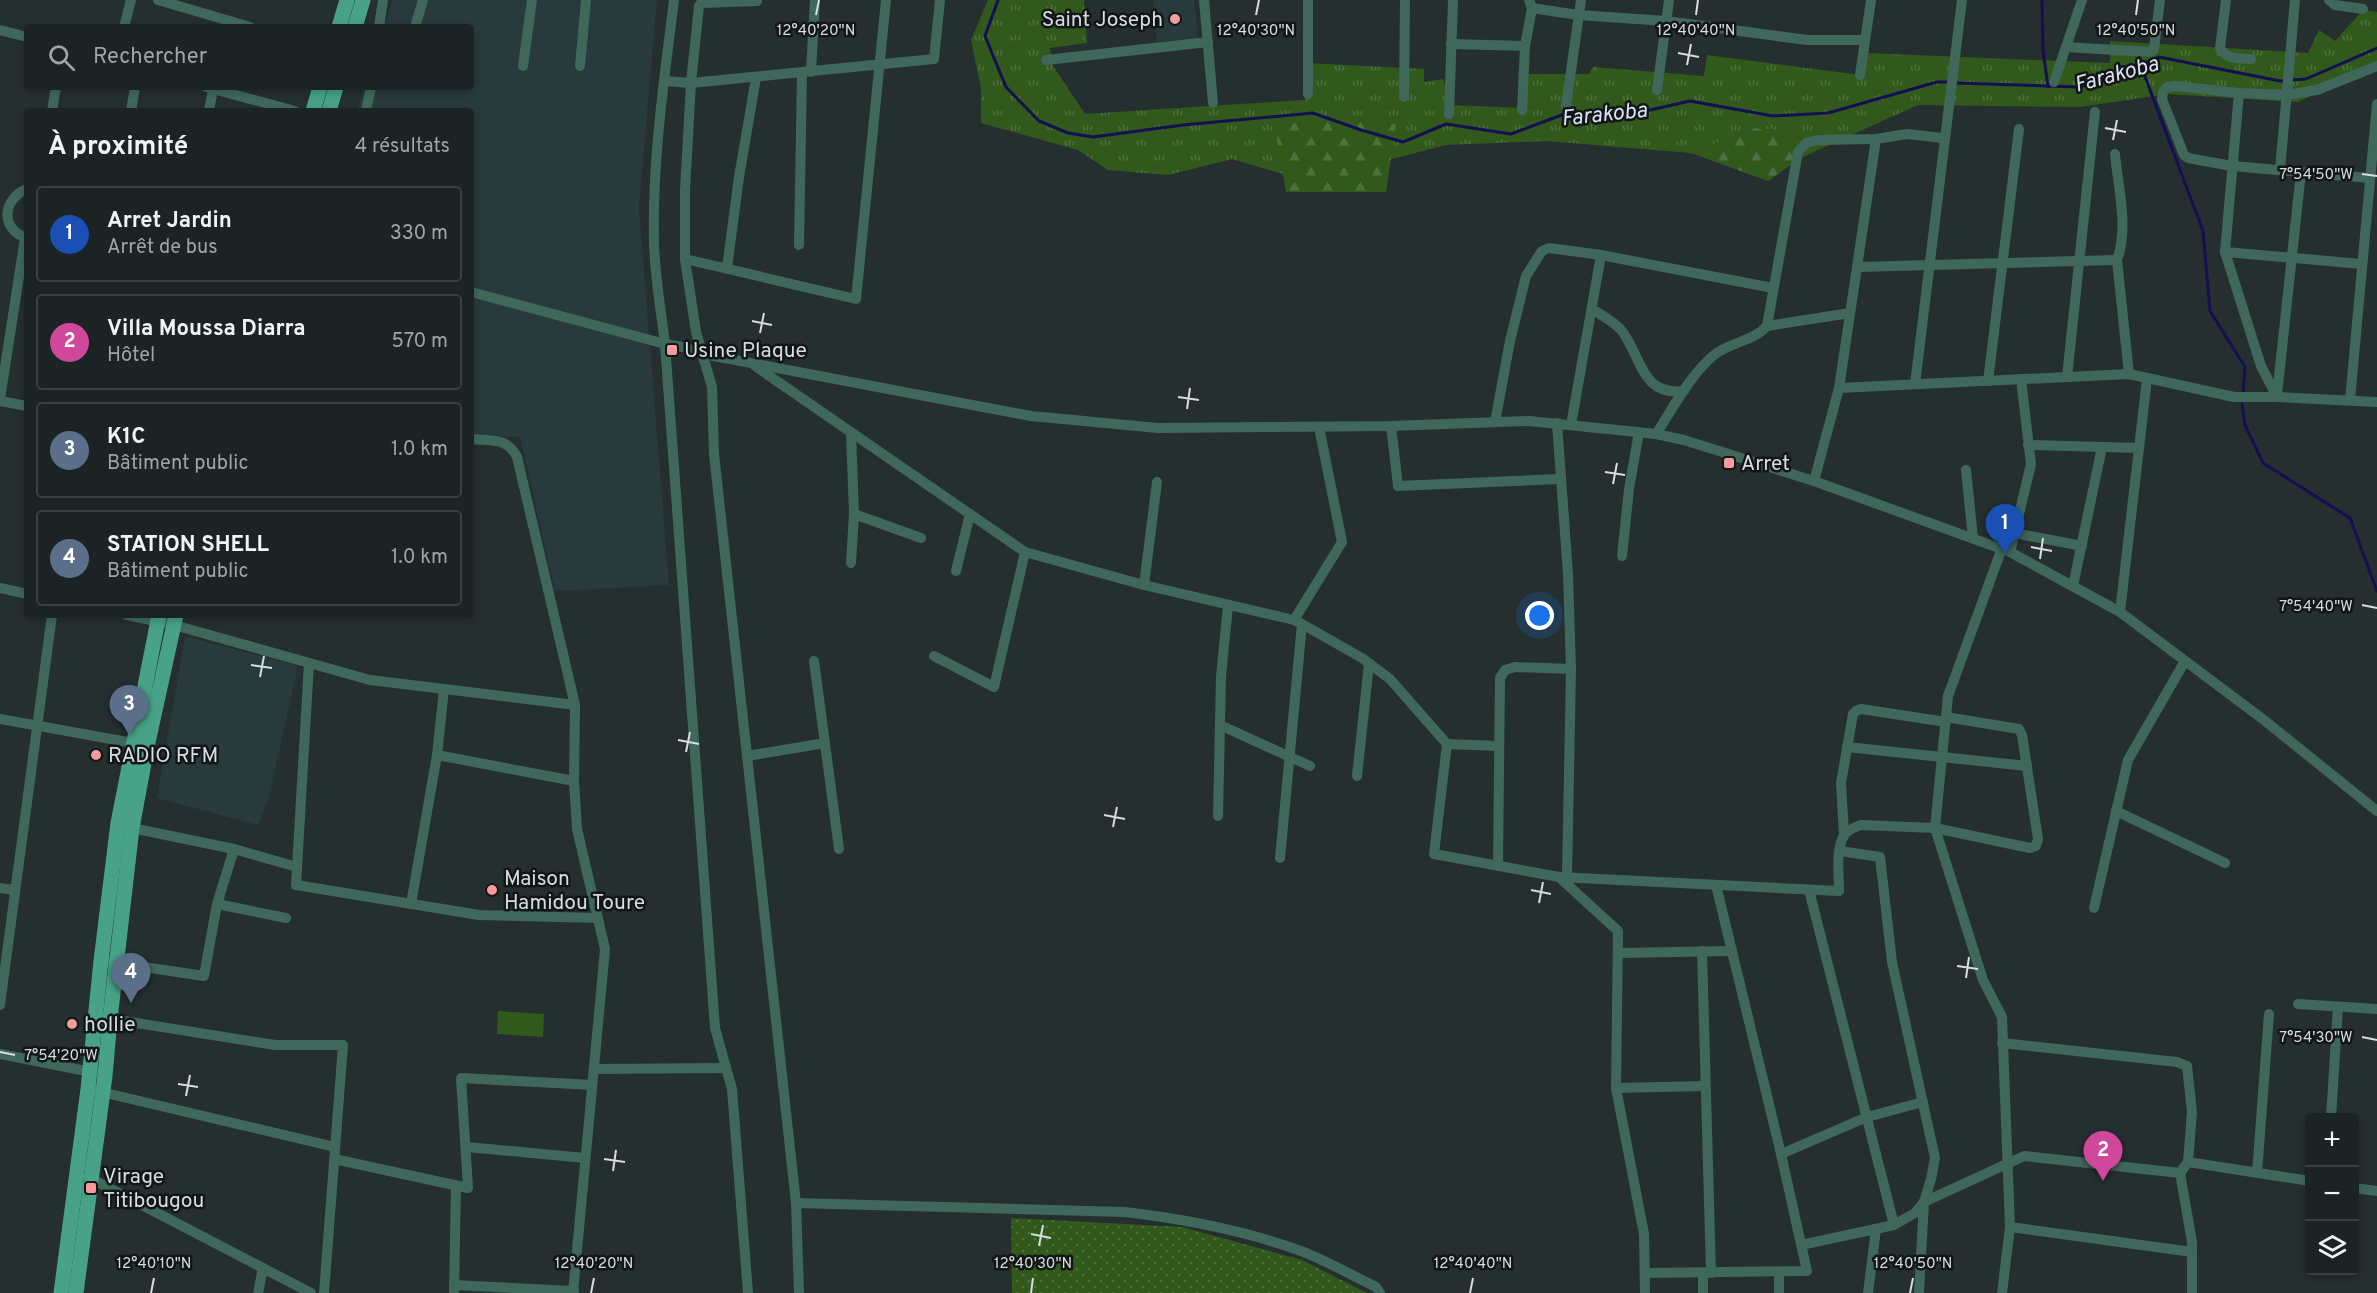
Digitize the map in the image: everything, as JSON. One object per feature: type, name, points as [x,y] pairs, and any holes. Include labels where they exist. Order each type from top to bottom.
[{"type":"main road","points":[[340,24],[347,0]]},
{"type":"main road","points":[[356,24],[363,0]]},
{"type":"main road","points":[[314,108],[319,90]]},
{"type":"main road","points":[[330,108],[335,90]]},
{"type":"main road","points":[[96,1091],[89,1071],[102,1018],[118,822],[158,618]]},
{"type":"main road","points":[[108,962],[132,828],[175,620]]},
{"type":"main road","points":[[61,1293],[84,1175],[96,1091],[105,1076],[102,1018]]},
{"type":"main road","points":[[76,1293],[84,1175]]},
{"type":"street","points":[[125,24],[131,0]]},
{"type":"street","points":[[158,0],[240,24]]},
{"type":"street","points":[[379,24],[383,0]]},
{"type":"street","points":[[416,24],[423,0]]},
{"type":"street","points":[[523,66],[532,0]]},
{"type":"street","points":[[580,66],[586,0]]},
{"type":"street","points":[[674,0],[664,81],[654,245],[665,344],[715,1028],[732,1089],[748,1293]]},
{"type":"street","points":[[799,245],[806,72],[815,0]]},
{"type":"street","points":[[685,259],[856,299],[886,0]]},
{"type":"street","points":[[664,81],[691,83],[756,78],[934,59],[940,0]]},
{"type":"street","points":[[1204,0],[1213,103]]},
{"type":"street","points":[[1308,0],[1308,94]]},
{"type":"street","points":[[1404,97],[1405,0]]},
{"type":"street","points":[[1449,114],[1453,0]]},
{"type":"street","points":[[1566,106],[1581,0]]},
{"type":"street","points":[[1657,90],[1669,0]]},
{"type":"street","points":[[1860,75],[1871,0]]},
{"type":"street","points":[[1915,384],[1943,138],[1962,0]]},
{"type":"street","points":[[2054,82],[2082,0]]},
{"type":"street","points":[[2066,47],[2151,52],[2154,49],[2160,0]]},
{"type":"street","points":[[2226,0],[2220,48],[2228,57],[2251,59]]},
{"type":"street","points":[[2280,170],[2295,0]]},
{"type":"street","points":[[2329,0],[2335,5],[2363,9]]},
{"type":"street","points":[[757,1],[700,4],[691,83],[685,190],[685,259],[696,332],[712,387],[714,454],[796,1203],[799,1293]]},
{"type":"street","points":[[1522,110],[1525,46],[1530,4],[1578,15],[1666,21],[1807,40],[1865,40]]},
{"type":"street","points":[[0,30],[24,36]]},
{"type":"street","points":[[1046,60],[1208,42]]},
{"type":"street","points":[[1451,44],[1525,46]]},
{"type":"street","points":[[2370,178],[2232,166],[2193,160],[2184,155],[2162,99],[2167,87],[2175,86],[2239,93],[2317,90],[2377,66]]},
{"type":"street","points":[[727,268],[739,177],[756,78]]},
{"type":"street","points":[[52,108],[56,90]]},
{"type":"street","points":[[132,108],[134,90]]},
{"type":"street","points":[[209,108],[210,90]]},
{"type":"street","points":[[217,90],[284,108]]},
{"type":"street","points":[[367,108],[370,90]]},
{"type":"street","points":[[2239,93],[2224,252],[2261,366],[2277,397]]},
{"type":"street","points":[[2350,400],[2377,104]]},
{"type":"street","points":[[2067,377],[2095,112]]},
{"type":"street","points":[[1989,381],[2019,129]]},
{"type":"street","points":[[1656,434],[1704,364],[1716,353],[1736,342],[1761,333],[1767,326],[1798,152],[1801,147],[1817,140],[1876,138],[1907,134],[1943,138]]},
{"type":"street","points":[[1814,481],[1839,388],[1876,138]]},
{"type":"street","points":[[2115,153],[2122,225],[2122,241],[2116,260],[2129,374]]},
{"type":"street","points":[[2277,397],[2301,172]]},
{"type":"street","points":[[24,190],[5,201],[3,216],[11,228],[24,237]]},
{"type":"street","points":[[2365,232],[2377,234]]},
{"type":"street","points":[[24,248],[5,338],[0,400],[24,405]]},
{"type":"street","points":[[1495,422],[1526,276],[1542,251],[1549,248],[1601,255],[1773,288]]},
{"type":"street","points":[[2224,252],[2362,264]]},
{"type":"street","points":[[1571,425],[1601,255]]},
{"type":"street","points":[[1857,267],[2116,260]]},
{"type":"street","points":[[474,293],[703,354],[1031,416],[1158,428],[1391,426],[1528,421],[1656,434],[1684,440],[1814,481],[2006,550],[2120,612],[2264,720],[2377,811]]},
{"type":"street","points":[[1592,309],[1621,328],[1648,381],[1670,393],[1684,391]]},
{"type":"street","points":[[1767,326],[1850,313]]},
{"type":"street","points":[[752,364],[1025,552],[1144,585],[1298,622],[1390,678],[1447,744],[1499,746]]},
{"type":"street","points":[[1839,388],[2129,374],[2234,397],[2377,402]]},
{"type":"street","points":[[2002,1293],[2010,1227],[2001,1017],[1983,980],[1935,828],[1948,696],[2014,533],[2029,476],[2031,464],[2021,379]]},
{"type":"street","points":[[2120,612],[2147,379]]},
{"type":"street","points":[[1557,423],[1568,574],[1571,669],[1563,877],[1618,931],[1616,1088],[1644,1234],[1645,1293]]},
{"type":"street","points":[[1391,426],[1398,486],[1561,479]]},
{"type":"street","points":[[1280,858],[1298,622],[1342,542],[1319,427]]},
{"type":"street","points":[[1622,556],[1629,489],[1639,432]]},
{"type":"street","points":[[851,433],[854,514],[852,563]]},
{"type":"street","points":[[456,1185],[454,1289],[574,1292],[605,949],[577,829],[574,781],[575,705],[517,457],[512,448],[503,442],[474,439]]},
{"type":"street","points":[[2028,445],[2139,447]]},
{"type":"street","points":[[2073,586],[2102,447]]},
{"type":"street","points":[[1966,470],[1973,538]]},
{"type":"street","points":[[1144,585],[1157,482]]},
{"type":"street","points":[[854,514],[921,538]]},
{"type":"street","points":[[956,571],[970,514]]},
{"type":"street","points":[[2014,533],[2082,546]]},
{"type":"street","points":[[934,656],[994,687],[1025,552]]},
{"type":"street","points":[[0,588],[24,593]]},
{"type":"street","points":[[1218,816],[1221,676],[1228,606]]},
{"type":"street","points":[[0,1005],[52,618]]},
{"type":"street","points":[[158,618],[175,620],[370,680],[575,705]]},
{"type":"street","points":[[814,661],[839,849]]},
{"type":"street","points":[[2094,908],[2128,760],[2186,661]]},
{"type":"street","points":[[309,663],[296,885],[479,915],[598,918]]},
{"type":"street","points":[[1357,776],[1369,664]]},
{"type":"street","points":[[1498,866],[1500,678],[1505,670],[1515,667],[1571,669]]},
{"type":"street","points":[[411,904],[437,755],[444,689]]},
{"type":"street","points":[[1447,744],[1434,854],[1563,877],[1839,891],[1840,851],[1844,835],[1840,783],[1853,714],[1856,711],[1861,709],[2019,729],[2022,735],[2038,840],[2036,846],[2030,848],[1935,828],[1861,825],[1844,835]]},
{"type":"street","points":[[0,719],[133,743]]},
{"type":"street","points":[[1220,725],[1310,766]]},
{"type":"street","points":[[747,756],[825,743]]},
{"type":"street","points":[[1847,747],[2027,766]]},
{"type":"street","points":[[437,755],[574,781]]},
{"type":"street","points":[[2116,811],[2225,863]]},
{"type":"street","points":[[132,828],[234,849],[297,867]]},
{"type":"street","points":[[108,962],[204,976],[217,904],[234,849]]},
{"type":"street","points":[[1840,851],[1880,857],[1892,962],[1935,1158],[1924,1202],[1919,1293]]},
{"type":"street","points":[[1645,1273],[1807,1271],[1716,885]]},
{"type":"street","points":[[0,888],[15,890]]},
{"type":"street","points":[[1809,890],[1894,1225]]},
{"type":"street","points":[[217,904],[286,918]]},
{"type":"street","points":[[1702,951],[1707,1273],[1703,1293]]},
{"type":"street","points":[[1618,953],[1731,951]]},
{"type":"street","points":[[2298,1004],[2377,1009]]},
{"type":"street","points":[[2331,1113],[2338,1007]]},
{"type":"street","points":[[2257,1173],[2268,1014]]},
{"type":"street","points":[[102,1018],[275,1045],[343,1045],[324,1293]]},
{"type":"street","points":[[2002,1043],[2177,1062],[2187,1066],[2192,1112],[2188,1162],[2180,1173],[2192,1252],[2192,1293]]},
{"type":"street","points":[[0,1054],[105,1076]]},
{"type":"street","points":[[594,1069],[726,1068]]},
{"type":"street","points":[[334,1160],[468,1188],[461,1078],[592,1084]]},
{"type":"street","points":[[1616,1088],[1704,1086]]},
{"type":"street","points":[[96,1091],[335,1147]]},
{"type":"street","points":[[1781,1154],[1867,1117],[1923,1102]]},
{"type":"street","points":[[467,1147],[585,1158]]},
{"type":"street","points":[[1801,1245],[1894,1225],[1915,1214],[1924,1202],[2024,1156],[2180,1173]]},
{"type":"street","points":[[2188,1162],[2305,1180]]},
{"type":"street","points":[[84,1175],[311,1293]]},
{"type":"street","points":[[2359,1189],[2377,1191]]},
{"type":"street","points":[[796,1203],[1125,1212],[1177,1218],[1221,1227],[1301,1251],[1376,1287],[1380,1293]]},
{"type":"street","points":[[2010,1227],[2192,1252]]},
{"type":"street","points":[[1868,1293],[1876,1229]]},
{"type":"street","points":[[258,1293],[263,1268]]},
{"type":"street","points":[[1779,1272],[1779,1293]]},
{"type":"shaded area","points":[[393,0],[657,0],[639,208],[669,585],[555,591],[520,437],[474,434],[474,108],[358,108],[364,90],[474,90],[474,24],[385,24]]},
{"type":"shaded area","name":"Saint Joseph","points":[[1153,0],[1194,0],[1198,39],[1157,42]]},
{"type":"shaded area","points":[[185,636],[298,666],[269,798],[258,825],[157,798]]},
{"type":"green space","points":[[988,0],[1084,0],[1087,43],[1050,48],[1053,66],[1085,114],[1305,100],[1307,63],[1424,69],[1424,82],[1443,79],[1450,105],[1524,108],[1523,74],[1589,74],[1593,67],[1704,76],[1707,55],[1860,75],[1866,53],[2110,63],[2110,41],[2308,53],[2319,30],[2335,41],[2363,10],[2377,12],[2377,70],[2339,83],[2297,102],[2168,94],[2080,107],[1918,105],[1822,148],[1784,131],[1755,128],[1691,153],[1547,141],[1446,145],[1384,161],[1283,174],[1232,159],[1168,175],[1108,170],[1078,150],[981,123],[981,88],[971,40]]},
{"type":"green space","points":[[1318,116],[1396,124],[1386,192],[1286,192],[1275,129]]},
{"type":"green space","points":[[1755,128],[1784,131],[1822,148],[1801,158],[1768,181],[1691,153]]},
{"type":"green space","points":[[498,1011],[544,1014],[543,1037],[497,1034]]},
{"type":"green space","points":[[1011,1218],[1182,1227],[1302,1260],[1367,1293],[1012,1293]]},
{"type":"waterway","name":"Farakoba","points":[[998,0],[985,36],[1006,87],[1039,121],[1068,133],[1093,137],[1183,125],[1313,113],[1403,142],[1446,124],[1511,134],[1567,113],[1628,115],[1690,101],[1773,116],[1828,113],[1937,82],[1949,82]]},
{"type":"waterway","points":[[2042,0],[2043,50],[2048,87]]},
{"type":"waterway","name":"Farakoba","points":[[1955,83],[2080,87],[2113,77],[2159,57],[2280,81],[2306,79],[2377,48]]},
{"type":"waterway","points":[[2141,66],[2203,231],[2210,311],[2245,367],[2243,393]]},
{"type":"waterway","points":[[2242,404],[2245,425],[2263,463],[2350,518],[2377,591]]},
{"type":"place","name":"Saint Joseph","points":[[1175,19]]},
{"type":"place","name":"Usine Plaque","points":[[672,350]]},
{"type":"place","name":"Arret","points":[[1729,463]]},
{"type":"place","name":"Arret Jardin","points":[[2005,554]]},
{"type":"place","name":"K1C","points":[[129,735]]},
{"type":"place","name":"RADIO RFM","points":[[96,755]]},
{"type":"place","name":"Maison Hamidou Toure","points":[[492,890]]},
{"type":"place","name":"STATION SHELL","points":[[131,1003]]},
{"type":"place","name":"hollie","points":[[72,1024]]},
{"type":"place","name":"Villa Moussa Diarra","points":[[2103,1181]]},
{"type":"place","name":"Virage Titibougou","points":[[91,1188]]}]
